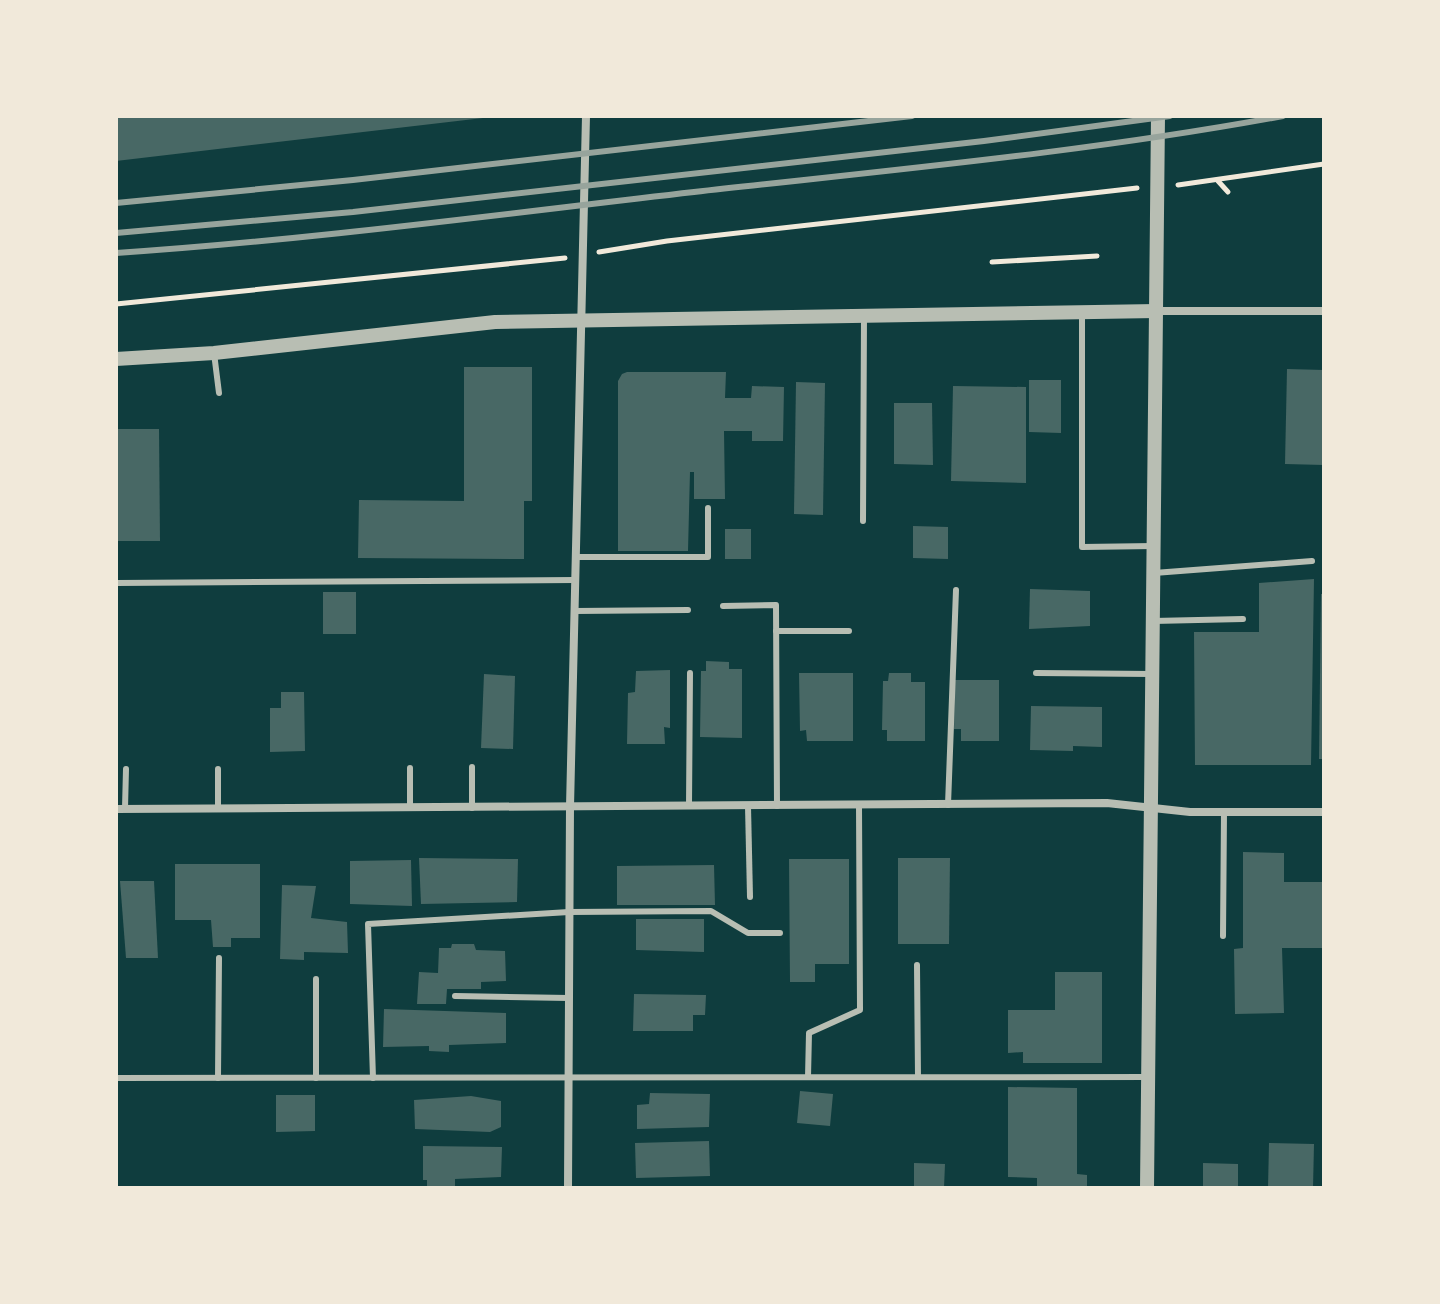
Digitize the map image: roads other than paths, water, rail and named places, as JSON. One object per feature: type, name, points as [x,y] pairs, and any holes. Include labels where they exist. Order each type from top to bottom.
[{"type":"street","points":[[568,1188],[570,807],[586,116]]},
{"type":"street","points":[[1147,1188],[1158,116]]},
{"type":"street","points":[[116,359],[214,353],[495,322],[1324,311]]},
{"type":"street","points":[[121,808],[1107,803],[1224,812],[1324,812]]},
{"type":"lane","points":[[1082,312],[1082,547],[1154,546]]},
{"type":"lane","points":[[863,521],[864,316]]},
{"type":"lane","points":[[214,353],[219,393]]},
{"type":"lane","points":[[576,557],[708,557],[708,508]]},
{"type":"lane","points":[[1154,573],[1312,561]]},
{"type":"lane","points":[[116,583],[575,580]]},
{"type":"lane","points":[[948,805],[956,590]]},
{"type":"lane","points":[[723,606],[776,605],[777,806]]},
{"type":"lane","points":[[575,611],[688,610]]},
{"type":"lane","points":[[1153,621],[1243,619]]},
{"type":"lane","points":[[776,631],[849,631]]},
{"type":"lane","points":[[689,806],[690,673]]},
{"type":"lane","points":[[1036,673],[1152,674]]},
{"type":"lane","points":[[472,767],[472,808]]},
{"type":"lane","points":[[410,768],[410,808]]},
{"type":"lane","points":[[121,808],[126,769]]},
{"type":"lane","points":[[218,769],[218,808]]},
{"type":"lane","points":[[808,1077],[809,1033],[860,1010],[859,805]]},
{"type":"lane","points":[[748,806],[750,897]]},
{"type":"lane","points":[[1223,936],[1224,812]]},
{"type":"lane","points":[[373,1078],[368,924],[569,912],[711,911],[748,933],[780,933]]},
{"type":"lane","points":[[218,1078],[219,958]]},
{"type":"lane","points":[[917,965],[918,1077]]},
{"type":"lane","points":[[316,979],[316,1078]]},
{"type":"lane","points":[[455,996],[569,998]]},
{"type":"lane","points":[[116,1078],[1148,1077]]},
{"type":"railway","points":[[116,203],[353,180],[912,116]]},
{"type":"railway","points":[[116,233],[353,212],[984,141],[1170,116]]},
{"type":"railway","points":[[116,253],[334,234],[990,159],[1137,140],[1283,116]]}]
